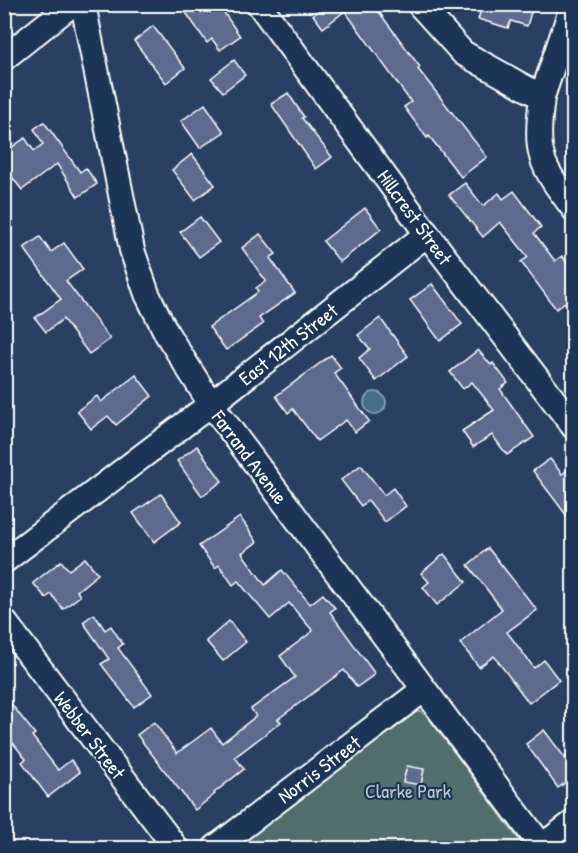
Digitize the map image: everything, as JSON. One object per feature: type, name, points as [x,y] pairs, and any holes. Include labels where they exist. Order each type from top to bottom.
[{"type":"street","points":[[4,58],[72,4]]},
{"type":"street","name":"Farrand Avenue","points":[[83,4],[132,250],[147,294],[167,334],[211,404],[423,690],[543,847]]},
{"type":"street","name":"Hillcrest Street","points":[[259,4],[427,234],[573,427]]},
{"type":"street","points":[[419,4],[463,53],[542,97]]},
{"type":"street","points":[[573,4],[542,97],[538,129],[539,150],[548,174],[573,208]]},
{"type":"street","name":"East 12th Street","points":[[4,561],[211,404],[427,234]]},
{"type":"street","name":"Webber Street","points":[[4,621],[176,849]]},
{"type":"street","name":"Norris Street","points":[[215,849],[423,690]]},
{"type":"street","points":[[543,847],[573,822]]},
{"type":"green space","name":"Clarke Park","points":[[420,711],[428,717],[525,848],[235,848],[410,714]]},
{"type":"water","points":[[375,392],[383,395],[386,403],[383,411],[375,414],[367,411],[364,403],[367,395]]},
{"type":"building","points":[[180,4],[218,4],[240,36],[220,50],[212,39],[207,43]]},
{"type":"building","points":[[327,4],[373,4],[420,67],[418,69],[487,157],[461,177],[404,107],[411,102],[345,11],[323,28],[313,15]]},
{"type":"building","points":[[483,4],[519,4],[532,9],[527,26],[511,21],[508,28],[478,19]]},
{"type":"building","points":[[153,26],[185,68],[166,83],[134,41]]},
{"type":"building","points":[[234,60],[245,75],[223,92],[211,78]]},
{"type":"building","points":[[288,93],[304,117],[302,118],[332,157],[316,169],[271,104]]},
{"type":"building","points":[[205,104],[224,132],[200,148],[181,121]]},
{"type":"building","points":[[44,122],[80,172],[86,168],[97,184],[78,197],[57,164],[22,190],[4,167],[4,153],[25,138],[34,151],[43,144],[34,129]]},
{"type":"building","points":[[192,154],[215,185],[195,200],[172,170]]},
{"type":"building","points":[[465,183],[483,206],[499,193],[503,199],[514,191],[541,227],[534,233],[555,261],[562,256],[573,271],[573,313],[565,302],[556,309],[521,262],[528,257],[500,222],[483,237],[449,195]]},
{"type":"building","points":[[365,208],[381,229],[340,262],[323,241]]},
{"type":"building","points":[[200,217],[219,242],[199,257],[180,232]]},
{"type":"building","points":[[260,234],[276,254],[270,258],[295,293],[259,318],[263,324],[226,350],[209,327],[258,292],[256,288],[266,281],[242,248]]},
{"type":"building","points":[[40,237],[51,252],[64,243],[83,269],[66,281],[110,339],[89,354],[63,319],[46,332],[35,318],[61,299],[24,248]]},
{"type":"building","points":[[432,284],[462,324],[440,341],[410,300]]},
{"type":"building","points":[[380,318],[408,356],[376,381],[359,358],[370,349],[358,335]]},
{"type":"building","points":[[478,350],[491,365],[493,363],[508,383],[500,389],[534,437],[507,455],[492,435],[473,447],[462,431],[494,410],[472,382],[463,389],[450,372]]},
{"type":"building","points":[[331,355],[341,368],[334,373],[369,421],[355,432],[346,420],[317,441],[293,409],[288,413],[276,396]]},
{"type":"building","points":[[136,375],[152,396],[116,425],[108,416],[91,429],[77,411],[97,396],[101,402]]},
{"type":"building","points":[[197,446],[222,481],[202,496],[177,461]]},
{"type":"building","points":[[550,459],[562,474],[573,466],[573,524],[533,471]]},
{"type":"building","points":[[361,465],[384,495],[393,488],[406,506],[385,522],[368,500],[361,506],[341,480]]},
{"type":"building","points":[[161,494],[181,522],[154,542],[133,513]]},
{"type":"building","points":[[240,517],[257,542],[242,553],[265,585],[282,570],[310,604],[323,594],[335,608],[330,612],[375,674],[357,687],[344,670],[278,719],[281,722],[235,757],[244,769],[195,810],[137,735],[154,722],[177,753],[211,728],[222,743],[256,716],[251,709],[295,677],[280,656],[313,631],[289,603],[270,619],[238,581],[233,585],[219,565],[215,568],[199,546]]},
{"type":"building","points":[[488,548],[537,610],[507,632],[534,668],[544,660],[559,680],[529,703],[494,656],[479,667],[460,643],[502,609],[468,565]]},
{"type":"building","points":[[444,554],[466,582],[437,605],[423,587],[429,582],[421,573]]},
{"type":"building","points":[[85,558],[98,574],[77,591],[80,596],[63,609],[51,594],[46,598],[33,583],[61,561],[69,570]]},
{"type":"building","points":[[94,614],[105,630],[111,626],[123,644],[118,648],[152,694],[134,707],[101,664],[109,659],[83,622]]},
{"type":"building","points":[[229,621],[246,642],[223,661],[206,641]]},
{"type":"building","points":[[4,695],[35,734],[32,736],[58,770],[71,760],[80,772],[48,797],[22,762],[26,759],[4,732]]},
{"type":"building","points":[[544,730],[565,758],[573,751],[573,777],[558,788],[526,744]]},
{"type":"building","points":[[407,766],[424,769],[421,785],[403,782]]}]
